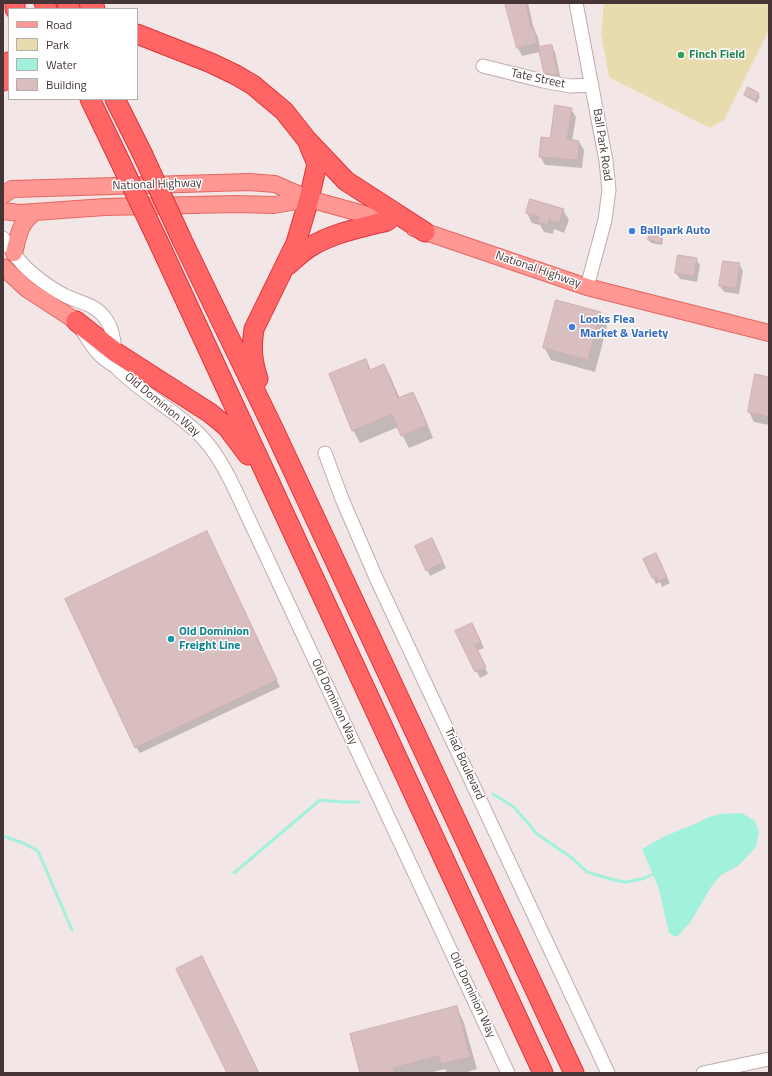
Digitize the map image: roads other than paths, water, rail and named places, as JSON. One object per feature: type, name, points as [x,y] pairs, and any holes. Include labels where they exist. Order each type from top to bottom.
[{"type":"highway","points":[[138,34],[211,63],[236,74],[254,85],[284,111],[307,140],[346,181],[426,232]]},
{"type":"highway","points":[[3,81],[8,65]]},
{"type":"highway","points":[[90,100],[158,241],[543,1073]]},
{"type":"highway","points":[[116,100],[274,430],[574,1073]]},
{"type":"highway","points":[[274,430],[254,367],[252,344],[254,329],[296,243],[309,200],[317,164],[307,140]]},
{"type":"highway","points":[[283,270],[309,248],[322,240],[338,233],[387,221]]},
{"type":"highway","points":[[76,321],[115,359],[210,413],[227,427],[246,452],[306,562]]},
{"type":"main road","name":"National Highway","points":[[3,195],[12,189],[249,182],[275,184],[309,200],[426,232],[587,287],[769,333]]},
{"type":"main road","name":"National Highway","points":[[3,211],[20,213],[105,207],[236,204],[274,205],[309,200]]},
{"type":"main road","points":[[14,253],[19,230],[26,219],[35,212]]},
{"type":"main road","points":[[3,267],[28,289],[76,321]]},
{"type":"street","name":"Ball Park Road","points":[[576,3],[606,161],[609,190],[606,220],[587,287]]},
{"type":"street","name":"Tate Street","points":[[484,66],[570,86],[592,85]]},
{"type":"street","points":[[3,238],[19,260],[33,273],[58,292],[91,306],[98,311],[109,324],[115,359]]},
{"type":"street","name":"Old Dominion Way","points":[[115,359],[124,376],[181,417],[200,434],[224,468],[508,1073]]},
{"type":"street","name":"Triad Boulevard","points":[[325,453],[342,499],[377,580],[608,1073]]},
{"type":"street","points":[[703,1073],[769,1060]]},
{"type":"water","points":[[742,813],[755,821],[759,832],[756,847],[738,866],[721,875],[711,887],[690,923],[679,935],[675,937],[669,933],[659,889],[642,849],[663,837],[709,817],[720,814]]},
{"type":"waterway","points":[[493,794],[514,807],[537,834],[572,858],[587,872],[625,882],[642,879],[655,873]]},
{"type":"waterway","points":[[234,873],[320,800],[359,802]]},
{"type":"waterway","points":[[3,836],[23,843],[38,851],[72,930]]},
{"type":"place","name":"Finch Field","points":[[681,55]]},
{"type":"place","name":"Ballpark Auto","points":[[632,231]]},
{"type":"place","name":"Looks Flea Market & Variety","points":[[572,327]]},
{"type":"place","name":"Old Dominion Freight Line","points":[[171,639]]}]
